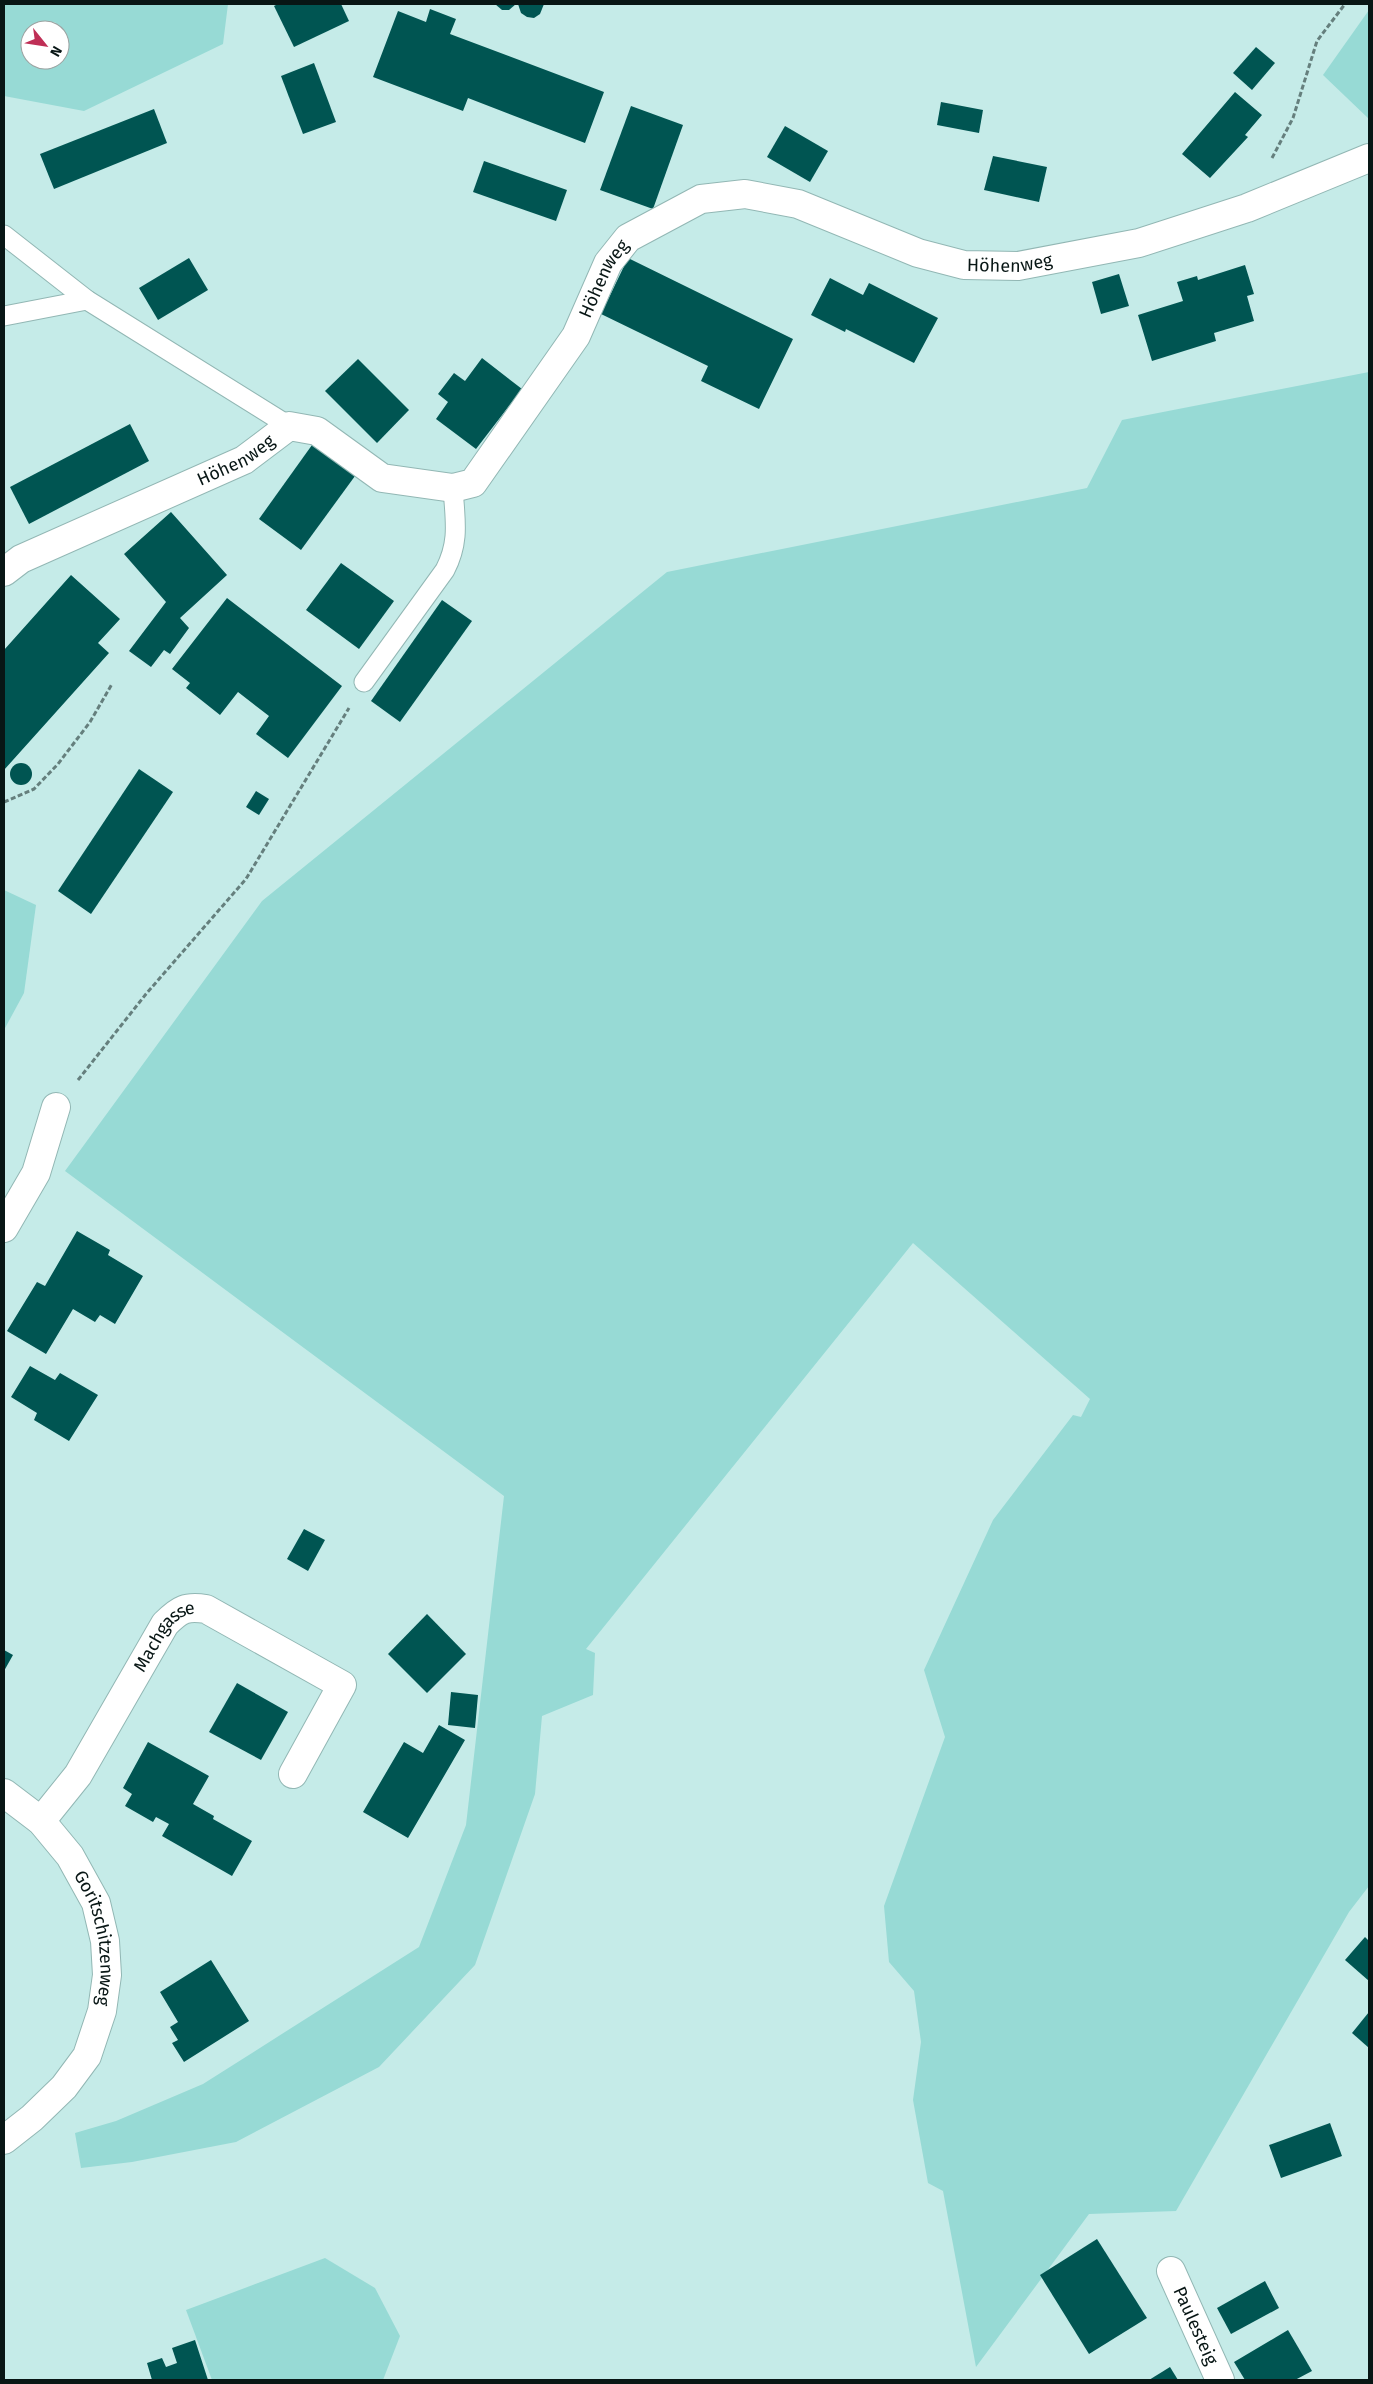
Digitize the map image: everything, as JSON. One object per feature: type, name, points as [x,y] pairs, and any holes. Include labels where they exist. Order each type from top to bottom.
[{"type":"street","name":"Höhenweg","points":[[4,572],[21,559],[244,460],[289,426],[317,430],[382,478],[453,488],[473,483],[576,336],[608,263],[628,238],[701,199],[745,194],[798,204],[918,253],[964,265],[1018,266],[1139,243],[1247,208],[1369,158]]},
{"type":"street","points":[[4,1228],[36,1173],[56,1106]]},
{"type":"street","name":"Machgasse","points":[[41,1821],[78,1775],[165,1624],[177,1612],[192,1607],[206,1609],[342,1686],[293,1774]]},
{"type":"street","name":"Goritschitzenweg","points":[[4,1793],[41,1821],[70,1856],[96,1903],[105,1941],[107,1975],[102,2012],[87,2056],[64,2087],[32,2118],[4,2140]]},
{"type":"street","name":"Paulesteig","points":[[1171,2271],[1220,2380]]},
{"type":"lane","points":[[4,235],[87,300],[289,426]]},
{"type":"lane","points":[[4,316],[87,300]]},
{"type":"lane","points":[[364,682],[444,570],[454,553],[456,532],[453,488]]},
{"type":"path","points":[[1247,208],[1293,118],[1317,41],[1345,4]]},
{"type":"path","points":[[56,1106],[146,994],[246,879],[364,682]]},
{"type":"path","points":[[4,802],[34,789],[58,764],[90,722],[112,684]]},
{"type":"shaded area","points":[[4,4],[228,4],[223,44],[84,111],[4,96]]},
{"type":"shaded area","points":[[1369,10],[1369,119],[1323,75]]},
{"type":"shaded area","points":[[1369,372],[1369,1886],[1349,1912],[1176,2211],[1089,2214],[976,2367],[943,2191],[928,2183],[913,2100],[921,2042],[914,1991],[889,1962],[884,1906],[945,1737],[924,1670],[993,1520],[1073,1415],[1081,1417],[1090,1399],[913,1243],[586,1649],[595,1653],[593,1695],[542,1716],[535,1794],[475,1965],[379,2067],[236,2142],[132,2162],[81,2168],[75,2133],[116,2121],[203,2084],[419,1947],[466,1825],[504,1496],[65,1171],[262,901],[667,572],[1087,488],[1122,420]]},
{"type":"shaded area","points":[[4,890],[36,905],[24,993],[4,1030]]},
{"type":"shaded area","points":[[325,2258],[375,2288],[400,2336],[383,2380],[212,2380],[186,2310]]},
{"type":"building","points":[[278,4],[341,4],[349,21],[294,47],[274,6]]},
{"type":"building","points":[[495,4],[516,4],[509,10],[502,10]]},
{"type":"building","points":[[518,4],[544,4],[540,14],[534,18],[527,17],[521,13]]},
{"type":"building","points":[[430,9],[456,19],[450,34],[604,92],[585,143],[468,98],[463,111],[373,77],[398,11],[426,22]]},
{"type":"building","points":[[1256,47],[1275,63],[1252,90],[1233,73]]},
{"type":"building","points":[[314,63],[336,122],[303,134],[281,76]]},
{"type":"building","points":[[1235,92],[1262,115],[1245,135],[1248,137],[1210,178],[1182,154]]},
{"type":"building","points":[[941,102],[983,110],[979,133],[937,125]]},
{"type":"building","points":[[631,106],[683,125],[653,209],[600,190]]},
{"type":"building","points":[[154,109],[167,143],[54,189],[40,154]]},
{"type":"building","points":[[785,126],[828,151],[810,182],[767,157]]},
{"type":"building","points":[[993,156],[1047,167],[1039,202],[984,190]]},
{"type":"building","points":[[484,161],[567,190],[556,221],[473,192]]},
{"type":"building","points":[[189,258],[208,290],[158,320],[139,288]]},
{"type":"building","points":[[628,258],[793,339],[759,409],[701,381],[708,366],[601,314]]},
{"type":"building","points":[[1245,265],[1254,294],[1247,296],[1254,321],[1214,333],[1216,341],[1152,361],[1138,315],[1183,301],[1177,282],[1197,276],[1198,280]]},
{"type":"building","points":[[1119,274],[1129,306],[1101,314],[1092,282]]},
{"type":"building","points":[[830,278],[863,295],[869,283],[938,318],[914,363],[846,329],[845,332],[811,315]]},
{"type":"building","points":[[482,358],[522,389],[476,449],[436,419],[448,402],[438,394],[454,373],[465,381]]},
{"type":"building","points":[[358,359],[409,410],[377,443],[325,391]]},
{"type":"building","points":[[130,424],[149,461],[29,524],[10,487]]},
{"type":"building","points":[[312,445],[355,476],[301,550],[259,519]]},
{"type":"building","points":[[171,512],[227,575],[180,618],[189,628],[170,654],[164,650],[151,667],[129,651],[166,602],[124,554]]},
{"type":"building","points":[[341,563],[394,601],[359,649],[306,610]]},
{"type":"building","points":[[71,575],[120,619],[98,643],[109,653],[4,770],[4,650]]},
{"type":"building","points":[[227,598],[342,686],[288,758],[256,734],[269,716],[238,692],[220,715],[186,688],[190,683],[172,669]]},
{"type":"building","points":[[442,600],[472,621],[400,722],[371,701]]},
{"type":"building","points":[[21,763],[29,766],[32,774],[29,782],[21,785],[13,782],[10,774],[13,766]]},
{"type":"building","points":[[139,769],[173,792],[91,914],[58,891]]},
{"type":"building","points":[[256,791],[269,799],[259,815],[246,807]]},
{"type":"building","points":[[77,1231],[110,1250],[108,1255],[143,1276],[115,1324],[100,1315],[95,1322],[73,1309],[46,1354],[7,1331],[37,1282],[45,1286]]},
{"type":"building","points":[[30,1366],[55,1380],[60,1373],[98,1395],[69,1441],[34,1420],[37,1413],[11,1397]]},
{"type":"building","points":[[304,1529],[325,1540],[308,1571],[287,1559]]},
{"type":"building","points":[[427,1614],[466,1654],[427,1693],[388,1654]]},
{"type":"building","points":[[4,1650],[13,1655],[4,1671]]},
{"type":"building","points":[[237,1683],[288,1712],[261,1760],[209,1732]]},
{"type":"building","points":[[451,1692],[478,1695],[475,1728],[448,1725]]},
{"type":"building","points":[[439,1725],[465,1740],[408,1838],[363,1812],[404,1742],[423,1753]]},
{"type":"building","points":[[148,1742],[209,1776],[193,1804],[214,1816],[213,1819],[252,1841],[232,1876],[162,1836],[169,1824],[156,1817],[153,1822],[125,1806],[132,1794],[123,1788]]},
{"type":"building","points":[[1365,1937],[1369,1941],[1369,1981],[1345,1960]]},
{"type":"building","points":[[211,1960],[249,2021],[184,2062],[172,2043],[178,2040],[170,2027],[178,2022],[160,1992]]},
{"type":"building","points":[[1369,2012],[1369,2048],[1352,2033]]},
{"type":"building","points":[[1330,2123],[1342,2156],[1281,2178],[1269,2145]]},
{"type":"building","points":[[1097,2239],[1147,2318],[1089,2354],[1040,2275]]},
{"type":"building","points":[[1265,2281],[1279,2308],[1231,2334],[1217,2308]]},
{"type":"building","points":[[1288,2330],[1312,2371],[1295,2380],[1245,2380],[1234,2362]]},
{"type":"building","points":[[195,2340],[208,2380],[152,2380],[147,2363],[162,2358],[166,2367],[177,2363],[172,2348]]},
{"type":"building","points":[[1170,2367],[1178,2380],[1149,2380]]}]
